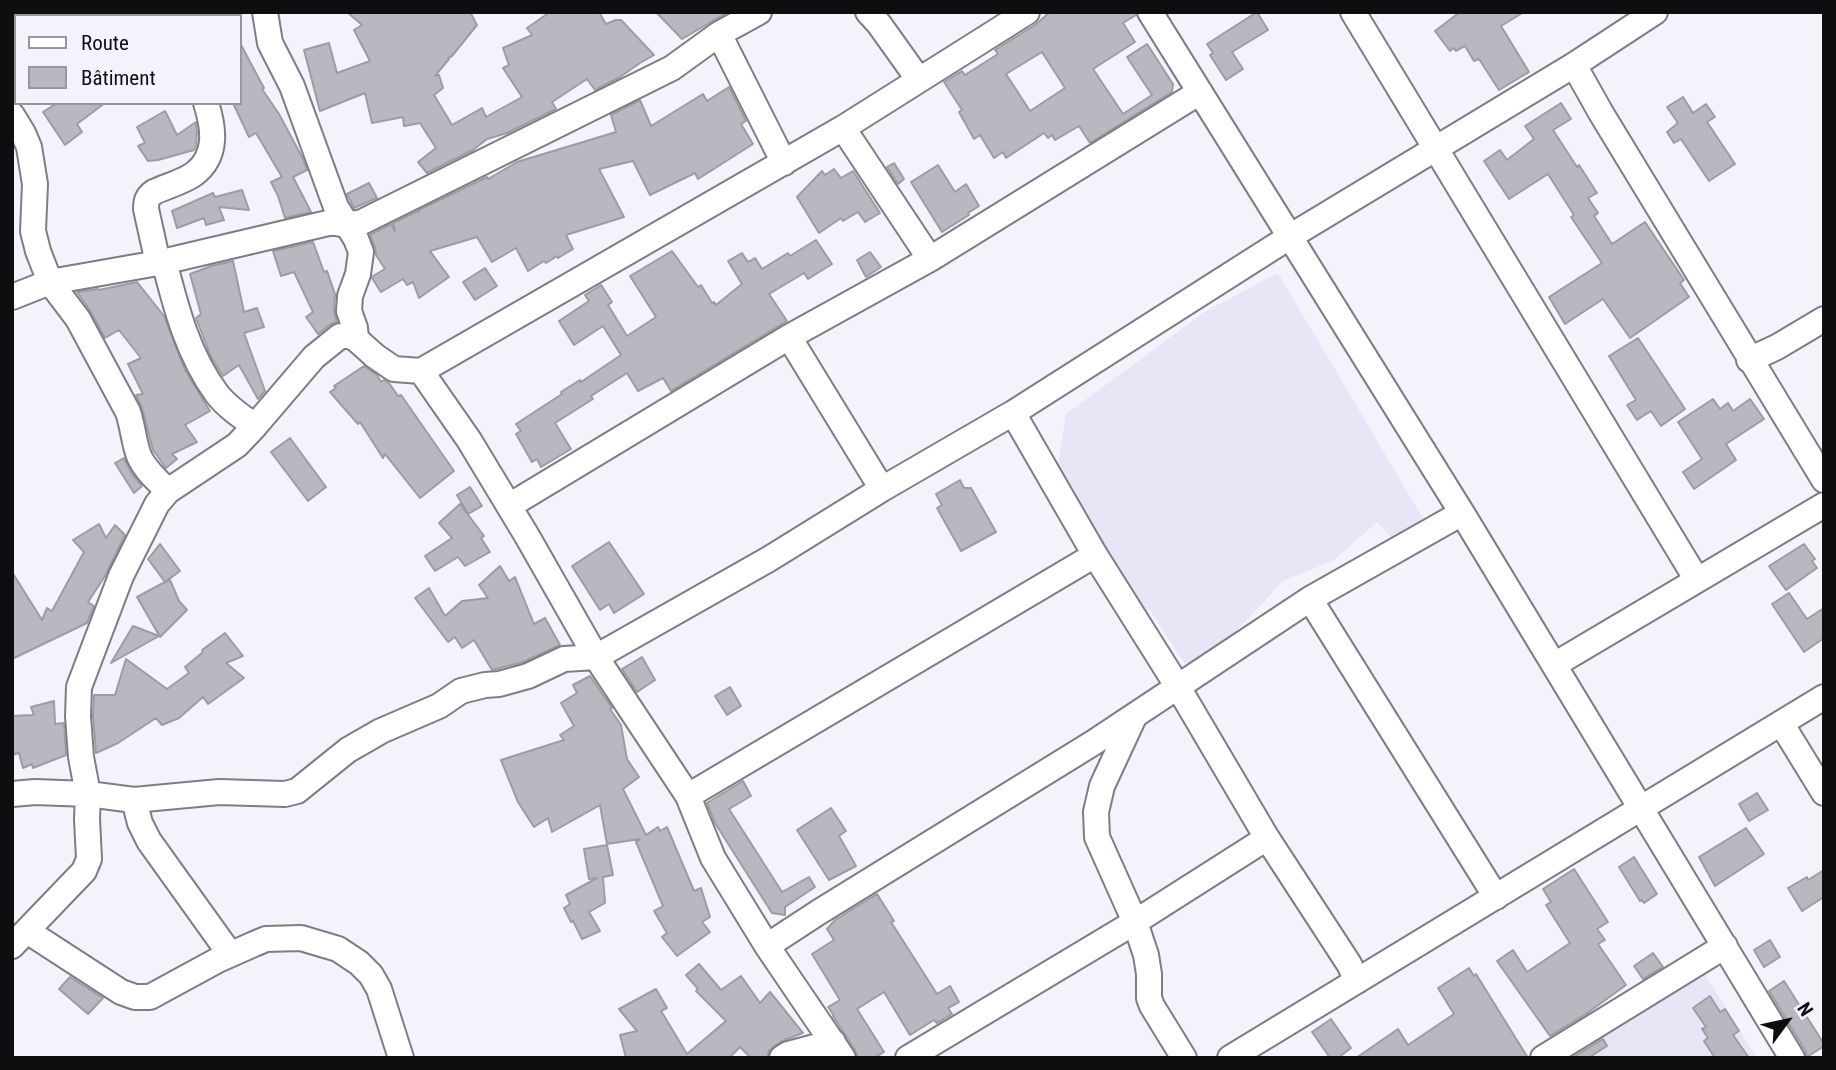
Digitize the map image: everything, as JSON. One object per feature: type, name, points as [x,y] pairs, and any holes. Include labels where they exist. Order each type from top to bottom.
[{"type":"street","points":[[265,12],[270,43],[292,86],[336,207],[361,252],[349,311],[356,339]]},
{"type":"street","points":[[12,297],[50,282],[161,262],[328,223],[346,225],[362,222],[672,68],[719,34],[759,12]]},
{"type":"street","points":[[868,12],[919,80]]},
{"type":"street","points":[[401,1058],[379,989],[371,975],[338,949],[301,938],[266,939],[230,954],[150,997],[135,997],[121,992],[84,966],[20,938],[84,871],[89,859],[88,794],[81,758],[78,696],[82,677],[121,576],[157,504],[168,491],[237,445],[331,341],[340,336],[349,336],[394,369],[421,371],[784,163],[1027,12]]},
{"type":"street","points":[[1150,12],[1462,513],[1792,1058]]},
{"type":"street","points":[[1353,12],[1697,580]]},
{"type":"street","points":[[12,794],[88,794],[134,800],[219,792],[285,794],[297,791],[348,750],[381,731],[439,705],[461,691],[528,676],[564,659],[596,657],[769,559],[1013,412],[1291,236],[1436,150],[1656,12]]},
{"type":"street","points":[[719,34],[784,163]]},
{"type":"street","points":[[1574,65],[1749,360],[1824,480]]},
{"type":"street","points":[[509,506],[789,337],[930,258],[1200,92]]},
{"type":"street","points":[[207,105],[211,119],[211,154],[193,175],[148,196],[146,209],[189,345],[218,396],[255,426]]},
{"type":"street","points":[[12,115],[23,133],[20,151],[35,184],[33,230],[50,282],[78,319],[128,412],[139,457],[148,471],[168,491]]},
{"type":"street","points":[[843,128],[930,258]]},
{"type":"street","points":[[1749,360],[1824,319]]},
{"type":"street","points":[[789,337],[882,489]]},
{"type":"street","points":[[421,371],[469,440],[596,657],[688,796],[713,858],[767,946],[838,1050],[782,1058]]},
{"type":"street","points":[[1013,412],[1095,555],[1357,981]]},
{"type":"street","points":[[1554,665],[1824,505]]},
{"type":"street","points":[[767,946],[1093,743],[1310,599],[1462,513]]},
{"type":"street","points":[[688,796],[1095,555]]},
{"type":"street","points":[[1310,599],[1496,897]]},
{"type":"street","points":[[1230,1058],[1824,697]]},
{"type":"street","points":[[1134,716],[1102,786],[1096,812],[1097,837],[1135,922],[1146,955],[1149,998],[1184,1058]]},
{"type":"street","points":[[1781,723],[1824,793]]},
{"type":"street","points":[[134,800],[140,823],[149,841],[230,954]]},
{"type":"street","points":[[908,1058],[1135,922],[1267,838]]},
{"type":"street","points":[[1543,1058],[1725,946]]},
{"type":"shaded area","points":[[1278,273],[1424,520],[1393,540],[1377,522],[1333,561],[1283,581],[1242,625],[1199,665],[1184,663],[1150,610],[1142,613],[1057,471],[1066,414],[1206,311]]},
{"type":"shaded area","points":[[1698,963],[1757,1058],[1543,1058]]},
{"type":"building","points":[[347,12],[470,12],[477,25],[435,76],[439,75],[443,88],[434,95],[452,125],[482,108],[486,117],[522,97],[503,68],[509,65],[503,48],[532,35],[527,28],[550,12],[599,12],[606,24],[621,20],[654,55],[595,90],[587,79],[552,102],[556,109],[507,133],[487,139],[473,150],[427,173],[418,162],[436,148],[420,123],[404,126],[403,117],[372,123],[365,93],[320,111],[304,50],[329,43],[337,73],[370,61],[354,30],[362,25]]},
{"type":"building","points":[[656,12],[728,12],[682,39]]},
{"type":"building","points":[[1050,12],[1135,12],[1136,15],[1123,23],[1135,42],[1093,69],[1123,114],[1152,95],[1127,57],[1147,44],[1173,84],[1172,92],[1090,143],[1079,126],[1055,140],[1052,135],[1048,138],[1044,133],[1006,158],[1003,152],[994,158],[980,135],[974,139],[959,112],[962,110],[944,82],[962,71],[965,75],[998,54],[995,50],[1035,25]],"holes":[[[1042,52],[1065,88],[1030,111],[1006,74]]]},
{"type":"building","points":[[1257,12],[1268,30],[1232,52],[1243,69],[1226,80],[1210,55],[1213,53],[1207,44]]},
{"type":"building","points":[[1460,12],[1524,12],[1501,26],[1529,72],[1499,90],[1479,59],[1474,61],[1465,46],[1450,51],[1435,31]]},
{"type":"building","points":[[242,47],[264,88],[262,89],[303,159],[307,170],[293,177],[311,212],[285,218],[271,182],[282,177],[256,133],[249,137],[234,105],[242,105]]},
{"type":"building","points":[[729,87],[746,121],[741,124],[753,144],[698,179],[695,173],[650,195],[633,161],[599,169],[624,217],[566,235],[573,249],[558,258],[557,256],[546,263],[544,261],[528,271],[516,248],[492,262],[477,237],[430,251],[449,277],[419,298],[413,282],[407,285],[403,279],[381,292],[372,278],[385,269],[376,255],[370,235],[391,224],[395,231],[393,223],[487,177],[488,179],[517,162],[616,132],[611,115],[640,100],[651,126],[703,94],[707,101]]},
{"type":"building","points":[[1683,97],[1693,113],[1706,104],[1715,117],[1707,122],[1735,164],[1709,181],[1681,139],[1674,143],[1667,132],[1678,123],[1667,107]]},
{"type":"building","points":[[1561,103],[1571,119],[1553,130],[1597,193],[1588,198],[1598,213],[1594,216],[1612,244],[1645,222],[1684,280],[1680,283],[1689,297],[1630,338],[1603,299],[1565,324],[1549,297],[1602,263],[1571,217],[1574,215],[1548,174],[1509,199],[1484,161],[1500,150],[1507,160],[1534,139],[1525,126]]},
{"type":"building","points":[[54,105],[102,105],[77,124],[82,132],[65,145],[43,112]]},
{"type":"building","points":[[165,111],[177,135],[196,122],[196,146],[194,150],[148,161],[138,146],[145,143],[137,127]]},
{"type":"building","points":[[894,163],[904,179],[898,184],[887,167]]},
{"type":"building","points":[[938,165],[955,192],[966,184],[979,206],[942,232],[911,182]]},
{"type":"building","points":[[834,169],[841,178],[853,171],[880,213],[865,222],[858,212],[843,221],[841,218],[819,233],[797,197],[822,171],[825,175]]},
{"type":"building","points":[[369,183],[377,198],[354,208],[347,194]]},
{"type":"building","points":[[242,190],[249,210],[219,207],[224,220],[206,225],[204,218],[177,228],[172,211],[213,193],[215,197]]},
{"type":"building","points":[[816,240],[832,264],[808,279],[804,273],[769,294],[787,321],[671,391],[663,378],[638,391],[627,373],[555,423],[571,449],[541,467],[537,459],[532,462],[516,434],[521,431],[516,424],[621,355],[603,326],[574,345],[559,321],[589,301],[585,295],[601,285],[612,302],[608,305],[627,336],[656,317],[630,276],[672,251],[698,287],[701,285],[716,305],[742,284],[728,261],[742,253],[748,262],[755,258],[762,269]]},
{"type":"building","points":[[313,242],[335,294],[334,311],[337,322],[318,334],[306,317],[313,312],[294,272],[281,276],[273,251]]},
{"type":"building","points":[[870,252],[881,267],[866,277],[857,260]]},
{"type":"building","points":[[233,261],[244,312],[257,308],[264,327],[244,333],[265,391],[258,399],[239,365],[223,376],[211,357],[196,318],[201,314],[190,274]]},
{"type":"building","points":[[485,268],[497,286],[475,300],[463,282]]},
{"type":"building","points":[[137,282],[164,316],[185,370],[210,411],[185,425],[197,442],[172,454],[177,459],[166,468],[153,450],[136,395],[143,394],[128,364],[141,358],[119,330],[105,338],[77,292]]},
{"type":"building","points":[[1638,338],[1685,409],[1661,426],[1651,411],[1637,420],[1627,405],[1636,400],[1609,356]]},
{"type":"building","points":[[364,366],[377,375],[381,382],[384,380],[389,383],[398,396],[401,395],[454,471],[420,498],[385,454],[383,458],[360,422],[358,424],[330,392],[336,388],[334,386]]},
{"type":"building","points":[[1713,399],[1720,409],[1728,403],[1733,411],[1750,399],[1764,419],[1726,444],[1736,460],[1694,489],[1683,472],[1702,459],[1678,422]]},
{"type":"building","points":[[290,438],[326,487],[308,501],[271,452]]},
{"type":"building","points":[[124,458],[142,486],[134,493],[115,463]]},
{"type":"building","points":[[960,480],[964,488],[971,488],[996,532],[961,551],[937,508],[942,505],[936,494]]},
{"type":"building","points":[[470,487],[482,506],[468,514],[457,495]]},
{"type":"building","points":[[460,504],[484,536],[481,538],[490,552],[465,566],[458,557],[435,571],[425,556],[452,538],[439,523]]},
{"type":"building","points":[[99,524],[106,538],[115,525],[125,535],[105,576],[88,602],[94,606],[87,623],[12,659],[12,572],[42,620],[47,608],[52,611],[84,552],[73,540]]},
{"type":"building","points":[[609,542],[644,594],[614,613],[609,604],[600,610],[572,566]]},
{"type":"building","points":[[160,544],[180,571],[165,582],[148,559]]},
{"type":"building","points":[[1804,544],[1815,559],[1812,561],[1817,568],[1786,590],[1769,566]]},
{"type":"building","points":[[500,566],[509,581],[515,577],[534,624],[545,618],[560,645],[523,662],[492,670],[474,640],[462,648],[455,637],[448,642],[415,598],[429,588],[445,616],[462,601],[488,598],[479,585]]},
{"type":"building","points":[[170,580],[179,601],[187,610],[160,637],[137,597]]},
{"type":"building","points":[[1789,593],[1807,619],[1824,608],[1824,638],[1804,652],[1772,604]]},
{"type":"building","points":[[133,626],[159,636],[111,663]]},
{"type":"building","points":[[225,633],[243,656],[226,663],[244,678],[208,704],[203,697],[179,718],[162,725],[156,718],[118,743],[96,753],[94,695],[115,695],[126,659],[167,689],[189,673],[185,667]]},
{"type":"building","points":[[642,657],[655,680],[637,692],[622,669]]},
{"type":"building","points":[[590,676],[621,725],[627,759],[639,777],[623,789],[646,835],[658,827],[660,831],[667,827],[694,891],[701,888],[710,917],[702,922],[710,932],[677,956],[662,937],[667,933],[654,911],[663,906],[636,842],[640,839],[607,844],[600,805],[552,832],[548,818],[534,827],[518,802],[501,760],[564,740],[560,735],[574,726],[561,703],[577,693],[573,685]]},
{"type":"building","points":[[730,687],[741,706],[727,715],[715,696]]},
{"type":"building","points":[[54,701],[55,724],[64,723],[66,755],[33,768],[32,764],[23,768],[19,753],[12,755],[12,716],[34,715],[31,707]]},
{"type":"building","points":[[743,781],[751,796],[729,809],[782,892],[809,877],[815,887],[785,907],[785,915],[772,913],[715,823],[707,803]]},
{"type":"building","points":[[1757,793],[1768,810],[1749,821],[1739,804]]},
{"type":"building","points":[[831,808],[846,831],[839,836],[856,866],[829,880],[797,830]]},
{"type":"building","points":[[1746,828],[1764,854],[1715,886],[1699,857]]},
{"type":"building","points":[[607,845],[613,875],[603,877],[605,903],[589,912],[600,931],[582,939],[564,908],[570,904],[566,895],[597,878],[589,879],[584,849]]},
{"type":"building","points":[[1634,857],[1657,894],[1644,903],[1640,901],[1619,867]]},
{"type":"building","points":[[1574,869],[1608,922],[1597,929],[1605,940],[1598,944],[1626,985],[1550,1036],[1497,961],[1513,950],[1527,972],[1570,943],[1546,905],[1551,902],[1543,889]]},
{"type":"building","points":[[1824,870],[1824,897],[1802,911],[1788,888]]},
{"type":"building","points":[[877,894],[894,921],[891,922],[937,994],[950,986],[959,1002],[948,1008],[952,1014],[937,1023],[934,1020],[910,1035],[884,992],[857,1009],[884,1052],[874,1058],[858,1058],[828,1007],[840,1000],[812,954],[834,940],[827,929],[835,920]]},
{"type":"building","points":[[1770,940],[1780,957],[1764,967],[1754,950]]},
{"type":"building","points":[[1653,953],[1663,967],[1643,979],[1634,966]]},
{"type":"building","points":[[699,964],[721,990],[741,976],[760,1003],[770,992],[803,1033],[774,1046],[767,1058],[751,1058],[740,1047],[729,1058],[626,1058],[620,1035],[637,1031],[619,1009],[656,989],[667,1008],[661,1011],[687,1054],[726,1021],[696,991],[698,989],[686,975]]},
{"type":"building","points":[[1469,968],[1474,976],[1476,974],[1528,1058],[1356,1058],[1398,1029],[1408,1045],[1454,1014],[1438,988]]},
{"type":"building","points":[[70,977],[103,998],[88,1014],[59,989]]},
{"type":"building","points":[[1784,981],[1824,1044],[1807,1057],[1769,991]]},
{"type":"building","points":[[1710,996],[1720,1012],[1725,1009],[1739,1031],[1733,1035],[1749,1058],[1715,1058],[1704,1041],[1708,1038],[1702,1029],[1706,1027],[1693,1008]]},
{"type":"building","points":[[1331,1019],[1351,1048],[1338,1058],[1330,1058],[1312,1032]]},
{"type":"building","points":[[1603,1039],[1607,1046],[1588,1058],[1572,1058]]}]
